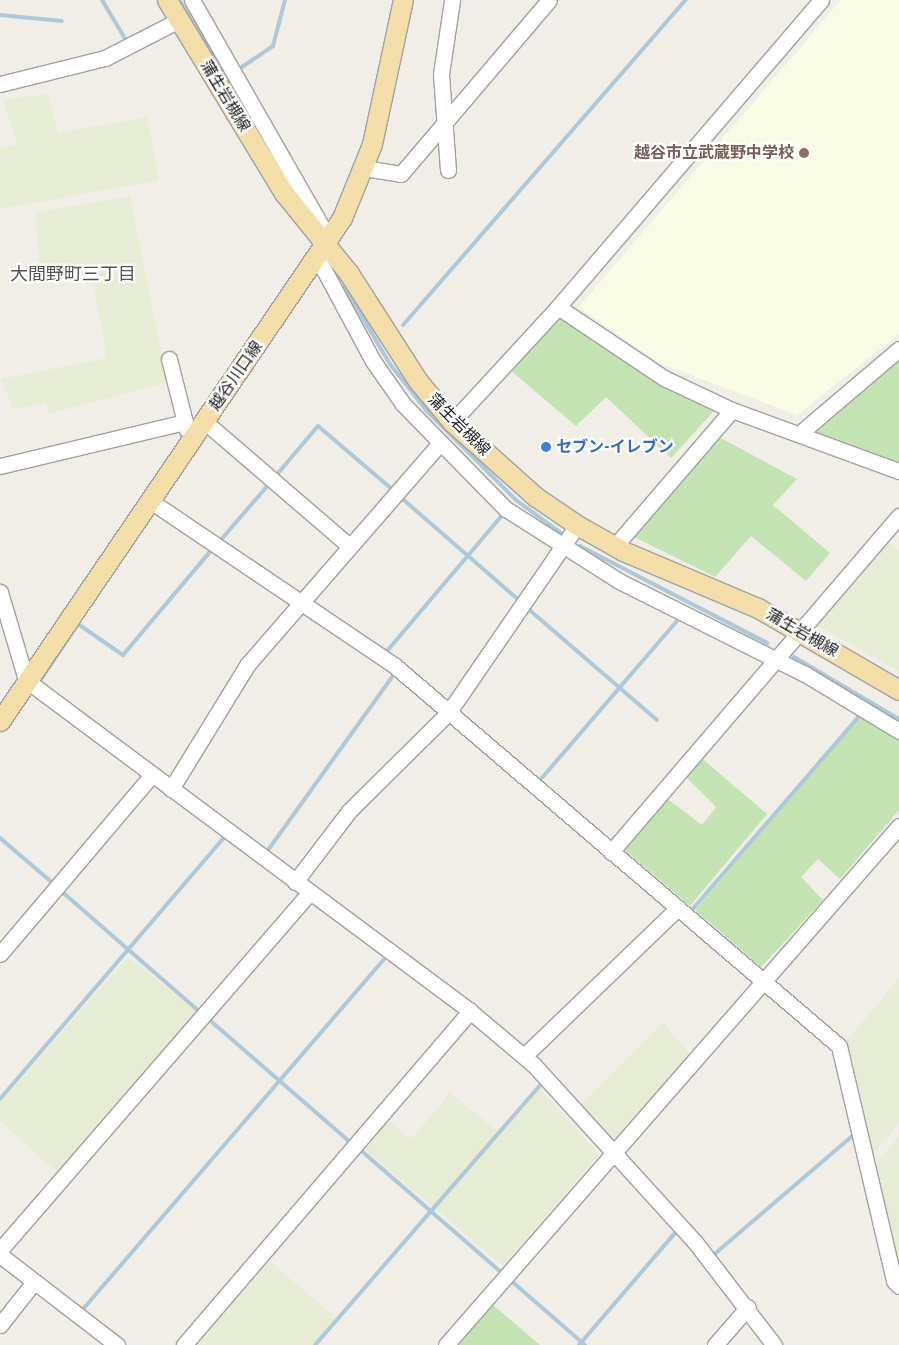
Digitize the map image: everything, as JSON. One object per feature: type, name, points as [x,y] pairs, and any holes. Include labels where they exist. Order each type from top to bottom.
[{"type":"main road","name":"蒲生岩槻線","points":[[167,0],[284,193],[324,247],[366,297],[418,381],[452,422],[536,497],[577,525],[615,546],[720,589],[799,629],[899,690]]},
{"type":"main road","name":"越谷川口線","points":[[0,721],[149,500],[324,247],[364,168],[403,0]]},
{"type":"street","points":[[192,0],[324,247],[372,361],[403,404],[440,443],[506,509],[562,547],[619,581],[775,660],[899,730]]},
{"type":"street","points":[[448,170],[441,74],[452,0]]},
{"type":"street","points":[[364,168],[401,174],[548,0]]},
{"type":"street","points":[[452,422],[558,307],[821,0]]},
{"type":"street","points":[[0,84],[105,58],[179,20]]},
{"type":"street","points":[[558,307],[664,378],[732,410],[899,471]]},
{"type":"street","points":[[799,434],[899,349]]},
{"type":"street","points":[[169,359],[190,441]]},
{"type":"street","points":[[615,546],[732,410]]},
{"type":"street","points":[[204,421],[348,545]]},
{"type":"street","points":[[0,466],[185,422]]},
{"type":"street","points":[[171,789],[248,664],[348,545],[440,443]]},
{"type":"street","points":[[149,500],[395,666],[611,852],[766,981],[839,1046],[894,1281],[899,1286]]},
{"type":"street","points":[[611,852],[775,660],[799,629],[899,516]]},
{"type":"street","points":[[295,882],[349,811],[448,713],[577,525]]},
{"type":"street","points":[[0,592],[26,680],[470,1011],[524,1056],[614,1152],[748,1308],[774,1345]]},
{"type":"street","points":[[0,954],[152,775]]},
{"type":"street","points":[[446,1345],[766,981],[899,826]]},
{"type":"street","points":[[0,1250],[310,893]]},
{"type":"street","points":[[524,1056],[678,908]]},
{"type":"street","points":[[184,1345],[470,1011]]},
{"type":"street","points":[[0,1255],[117,1345]]},
{"type":"street","points":[[0,1325],[34,1282]]},
{"type":"street","points":[[715,1345],[748,1308]]},
{"type":"shaded area","name":"越谷市立武蔵野中学校","points":[[841,0],[899,0],[899,334],[797,415],[659,363],[579,307]]},
{"type":"shaded area","points":[[48,94],[58,133],[147,117],[159,180],[0,209],[0,149],[18,145],[3,100]]},
{"type":"shaded area","points":[[130,196],[167,382],[49,414],[46,403],[13,409],[1,379],[107,358],[93,281],[41,278],[35,213]]},
{"type":"shaded area","points":[[889,542],[899,550],[899,671],[816,625]]},
{"type":"shaded area","points":[[128,957],[197,1012],[59,1174],[0,1121],[0,1103]]},
{"type":"shaded area","points":[[899,978],[899,1123],[872,1155],[844,1044]]},
{"type":"shaded area","points":[[663,1023],[691,1055],[620,1140],[611,1139],[581,1105]]},
{"type":"shaded area","points":[[538,1087],[599,1155],[503,1266],[366,1150],[388,1120],[411,1139],[450,1093],[499,1132]]},
{"type":"shaded area","points":[[899,1137],[899,1280],[875,1165]]},
{"type":"shaded area","points":[[269,1261],[339,1320],[317,1345],[196,1345]]},
{"type":"green space","points":[[559,313],[708,402],[713,412],[671,458],[606,397],[576,426],[510,370]]},
{"type":"green space","points":[[899,361],[899,465],[814,434]]},
{"type":"green space","points":[[717,436],[797,479],[773,505],[830,553],[806,581],[751,536],[715,577],[632,536]]},
{"type":"green space","points":[[863,713],[899,736],[899,810],[840,879],[818,859],[801,877],[823,900],[761,967],[695,910]]},
{"type":"green space","points":[[699,756],[767,814],[690,906],[621,847],[665,797],[702,825],[716,807],[684,775]]},
{"type":"green space","points":[[493,1305],[540,1345],[459,1345]]},
{"type":"waterway","points":[[102,0],[127,42]]},
{"type":"waterway","points":[[179,0],[218,64]]},
{"type":"waterway","points":[[239,69],[273,46],[285,0]]},
{"type":"waterway","points":[[403,325],[686,0]]},
{"type":"waterway","points":[[0,15],[62,21]]},
{"type":"waterway","points":[[344,286],[390,364],[427,411],[516,500],[561,533]]},
{"type":"waterway","points":[[274,478],[318,426],[393,490]]},
{"type":"waterway","points":[[219,542],[270,483]]},
{"type":"waterway","points":[[398,495],[521,602]]},
{"type":"waterway","points":[[387,651],[505,512]]},
{"type":"waterway","points":[[580,546],[767,643]]},
{"type":"waterway","points":[[38,684],[78,624],[123,655],[214,547]]},
{"type":"waterway","points":[[526,607],[657,720]]},
{"type":"waterway","points":[[541,779],[681,616]]},
{"type":"waterway","points":[[794,657],[899,719]]},
{"type":"waterway","points":[[266,853],[394,674]]},
{"type":"waterway","points":[[691,911],[861,714]]},
{"type":"waterway","points":[[0,838],[55,885]]},
{"type":"waterway","points":[[0,1099],[223,839]]},
{"type":"waterway","points":[[60,890],[200,1012]]},
{"type":"waterway","points":[[84,1308],[384,959]]},
{"type":"waterway","points":[[205,1016],[351,1143]]},
{"type":"waterway","points":[[315,1345],[541,1084]]},
{"type":"waterway","points":[[711,1257],[852,1136]]},
{"type":"waterway","points":[[357,1147],[503,1274]]},
{"type":"waterway","points":[[579,1345],[675,1233]]},
{"type":"waterway","points":[[508,1278],[585,1345]]},
{"type":"place","name":"越谷市立武蔵野中学校","points":[[804,153]]},
{"type":"place","name":"セブン-イレブン","points":[[546,447]]},
{"type":"district","name":"大間野町三丁目","points":[[73,274]]}]
